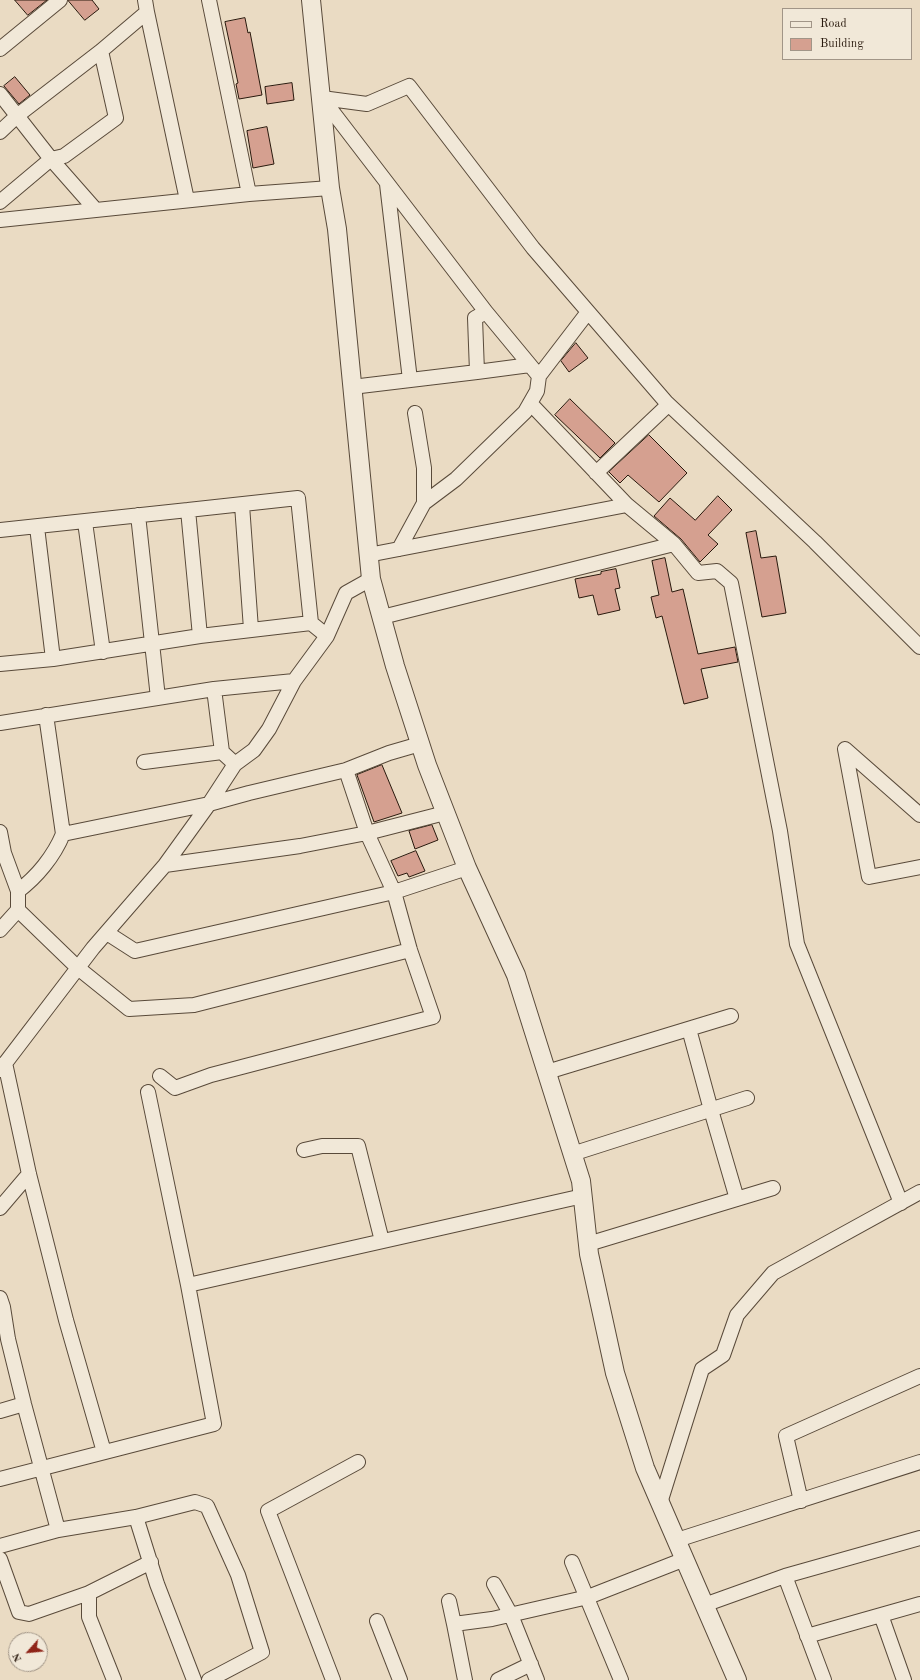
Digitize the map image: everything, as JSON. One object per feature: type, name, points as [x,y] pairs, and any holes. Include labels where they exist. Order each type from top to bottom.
[{"type":"street","points":[[0,49],[60,0]]},
{"type":"street","points":[[209,0],[249,194]]},
{"type":"street","points":[[311,0],[330,188],[337,229],[371,579],[420,744],[467,868],[516,975],[581,1180],[588,1244],[615,1373],[645,1468],[737,1680]]},
{"type":"street","points":[[146,6],[188,200]]},
{"type":"street","points":[[0,132],[18,115],[101,51],[146,6]]},
{"type":"street","points":[[0,202],[51,158],[64,156],[116,118],[101,51]]},
{"type":"street","points":[[322,98],[367,104],[409,86],[533,248],[668,404],[815,542],[920,647]]},
{"type":"street","points":[[0,94],[51,158],[95,209]]},
{"type":"street","points":[[322,98],[486,312],[534,370],[537,391],[525,412],[456,479],[424,503],[399,549]]},
{"type":"street","points":[[387,183],[410,380]]},
{"type":"street","points":[[0,220],[249,194],[330,188]]},
{"type":"street","points":[[478,372],[475,318],[486,312]]},
{"type":"street","points":[[352,387],[478,372],[534,370],[588,312]]},
{"type":"street","points":[[530,403],[627,505],[674,544],[698,573],[717,571],[731,583],[780,831],[797,944],[900,1203]]},
{"type":"street","points":[[596,473],[668,404]]},
{"type":"street","points":[[415,413],[424,468],[424,503]]},
{"type":"street","points":[[0,530],[298,498],[311,623]]},
{"type":"street","points":[[242,505],[251,629]]},
{"type":"street","points":[[368,555],[627,505]]},
{"type":"street","points":[[188,510],[200,636]]},
{"type":"street","points":[[138,515],[158,698]]},
{"type":"street","points":[[85,522],[104,652]]},
{"type":"street","points":[[37,527],[53,659]]},
{"type":"street","points":[[382,617],[674,544]]},
{"type":"street","points":[[104,1452],[66,1320],[3,1066],[78,968],[165,865],[209,804],[235,764],[254,750],[269,729],[294,681],[327,636],[346,593],[371,579]]},
{"type":"street","points":[[0,664],[53,659],[200,636],[311,623],[327,636]]},
{"type":"street","points":[[0,723],[214,689],[294,681]]},
{"type":"street","points":[[214,689],[222,752],[235,764]]},
{"type":"street","points":[[18,891],[30,882],[58,845],[63,834],[46,715]]},
{"type":"street","points":[[63,834],[209,804],[346,770],[389,753],[420,744]]},
{"type":"street","points":[[920,815],[846,749],[868,877],[920,867]]},
{"type":"street","points":[[144,762],[222,752]]},
{"type":"street","points":[[160,1076],[175,1088],[211,1075],[433,1018],[410,950],[394,892],[367,833],[346,770]]},
{"type":"street","points":[[165,865],[300,846],[367,833],[445,813]]},
{"type":"street","points":[[0,832],[4,853],[18,891],[18,910],[0,930]]},
{"type":"street","points":[[107,933],[135,951],[394,892],[467,868]]},
{"type":"street","points":[[18,910],[78,968],[129,1009],[194,1005],[410,950]]},
{"type":"street","points":[[547,1072],[732,1016]]},
{"type":"street","points":[[689,1029],[737,1199]]},
{"type":"street","points":[[0,1479],[214,1424],[188,1285],[148,1092]]},
{"type":"street","points":[[572,1154],[747,1098]]},
{"type":"street","points":[[304,1150],[322,1146],[358,1146],[382,1241]]},
{"type":"street","points":[[0,1208],[29,1174]]},
{"type":"street","points":[[588,1244],[773,1188]]},
{"type":"street","points":[[660,1503],[702,1369],[723,1355],[737,1315],[773,1273],[920,1192]]},
{"type":"street","points":[[188,1285],[583,1196]]},
{"type":"street","points":[[0,1298],[3,1307],[4,1340],[24,1404],[58,1530]]},
{"type":"street","points":[[801,1501],[786,1436],[920,1376]]},
{"type":"street","points":[[0,1410],[24,1404]]},
{"type":"street","points":[[333,1680],[268,1511],[358,1462]]},
{"type":"street","points":[[677,1540],[920,1462]]},
{"type":"street","points":[[0,1546],[58,1530],[136,1517],[195,1502],[207,1506],[238,1575],[262,1652],[209,1680]]},
{"type":"street","points":[[136,1517],[157,1584],[194,1680]]},
{"type":"street","points":[[704,1605],[785,1576],[920,1538]]},
{"type":"street","points":[[0,1559],[19,1612],[29,1614],[89,1593],[151,1562]]},
{"type":"street","points":[[454,1624],[492,1619],[588,1597],[685,1559]]},
{"type":"street","points":[[572,1562],[588,1597],[621,1680]]},
{"type":"street","points":[[785,1576],[824,1680]]},
{"type":"street","points":[[494,1584],[511,1615],[537,1680]]},
{"type":"street","points":[[89,1593],[90,1617],[114,1680]]},
{"type":"street","points":[[449,1601],[466,1680]]},
{"type":"street","points":[[808,1636],[920,1604]]},
{"type":"street","points":[[881,1615],[904,1680]]},
{"type":"street","points":[[377,1621],[400,1680]]},
{"type":"street","points":[[498,1680],[531,1664]]},
{"type":"building","points":[[15,0],[47,0],[28,15]]},
{"type":"building","points":[[68,0],[92,0],[99,9],[85,20]]},
{"type":"building","points":[[245,18],[248,33],[250,32],[262,95],[239,99],[236,84],[238,83],[225,22]]},
{"type":"building","points":[[15,77],[30,95],[19,104],[4,86]]},
{"type":"building","points":[[292,83],[294,100],[267,104],[265,87]]},
{"type":"building","points":[[267,127],[274,164],[253,168],[247,131]]},
{"type":"building","points":[[576,343],[588,358],[569,372],[561,361]]},
{"type":"building","points":[[570,399],[615,443],[600,458],[555,415]]},
{"type":"building","points":[[649,435],[687,473],[659,502],[628,475],[620,483],[609,472]]},
{"type":"building","points":[[718,496],[732,510],[708,535],[718,544],[700,562],[681,539],[654,516],[670,498],[695,520]]},
{"type":"building","points":[[756,531],[761,558],[776,556],[786,613],[762,617],[746,533]]},
{"type":"building","points":[[665,558],[672,592],[683,589],[698,654],[735,647],[738,662],[701,669],[708,698],[684,704],[662,616],[656,618],[651,597],[659,595],[652,561]]},
{"type":"building","points":[[616,569],[620,588],[615,589],[620,610],[598,615],[593,595],[579,598],[575,579],[601,574],[601,572]]},
{"type":"building","points":[[382,765],[402,813],[374,822],[357,775]]},
{"type":"building","points":[[432,825],[438,840],[415,849],[409,831]]},
{"type":"building","points":[[416,851],[425,871],[409,877],[407,873],[398,876],[391,861]]}]
